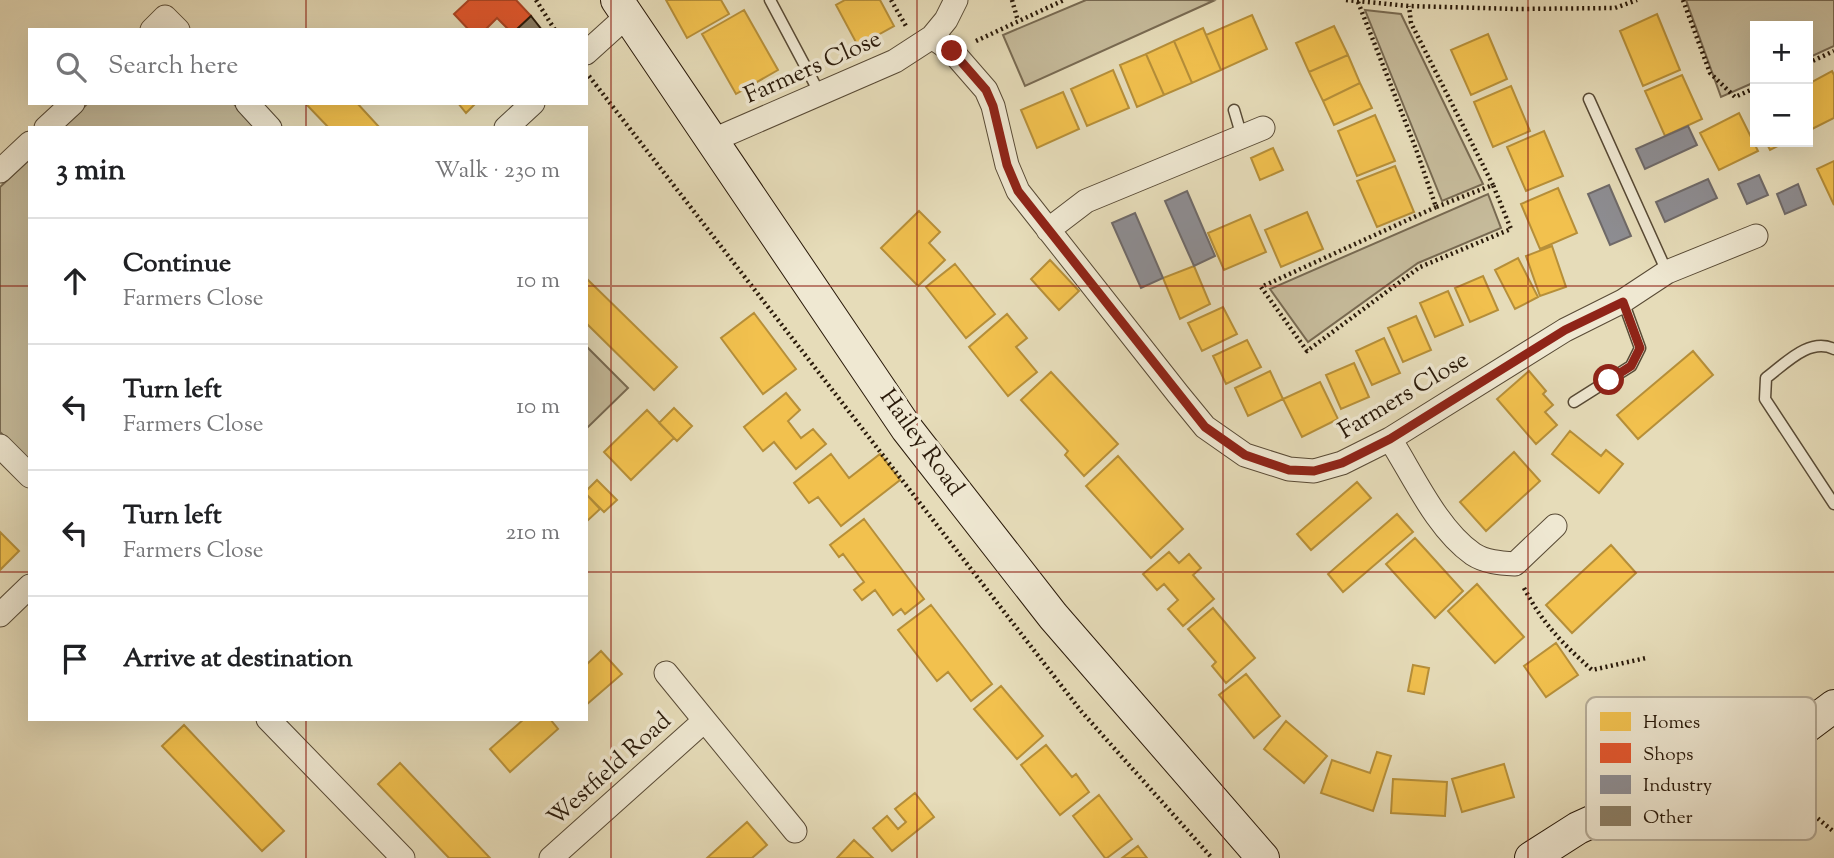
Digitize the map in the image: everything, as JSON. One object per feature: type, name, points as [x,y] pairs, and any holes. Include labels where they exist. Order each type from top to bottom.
[{"type":"main road","name":"Hailey Road","points":[[622,7],[907,429],[1052,616],[1263,858]]},
{"type":"main road","points":[[1816,720],[1834,706]]},
{"type":"main road","points":[[1531,858],[1586,825]]},
{"type":"street","name":"Farmers Close","points":[[711,141],[895,61],[932,37],[946,20],[956,0]]},
{"type":"street","points":[[588,50],[622,7]]},
{"type":"street","points":[[154,28],[166,17],[176,28]]},
{"type":"street","name":"Farmers Close","points":[[932,37],[952,51],[986,90],[993,106],[1007,165],[1018,191],[1205,427],[1245,455],[1289,470],[1314,471],[1342,463],[1390,439],[1565,330],[1623,302],[1668,272],[1756,236]]},
{"type":"street","points":[[48,126],[71,105]]},
{"type":"street","points":[[249,105],[268,126]]},
{"type":"street","points":[[508,126],[531,105]]},
{"type":"street","points":[[1048,230],[1086,201],[1263,128]]},
{"type":"street","points":[[0,171],[28,145]]},
{"type":"street","points":[[1390,439],[1452,536],[1475,555],[1494,563],[1515,564],[1555,526]]},
{"type":"street","points":[[0,446],[28,474]]},
{"type":"street","points":[[0,615],[28,588]]},
{"type":"street","name":"Westfield Road","points":[[666,673],[795,831]]},
{"type":"street","points":[[270,721],[403,858]]},
{"type":"street","name":"Westfield Road","points":[[551,858],[704,721]]},
{"type":"lane","points":[[771,0],[820,94]]},
{"type":"lane","points":[[1588,99],[1668,272]]},
{"type":"lane","points":[[1234,110],[1242,137]]},
{"type":"lane","points":[[1574,402],[1631,366],[1640,348],[1623,302]]},
{"type":"lane","points":[[1834,349],[1826,345],[1801,351],[1766,378],[1765,399],[1834,504]]},
{"type":"path","points":[[536,0],[554,28]]},
{"type":"path","points":[[1012,0],[1018,21]]},
{"type":"path","points":[[952,51],[1064,0]]},
{"type":"path","points":[[1346,0],[1380,1],[1409,6],[1517,9],[1615,8],[1637,0]]},
{"type":"path","points":[[1683,0],[1710,74],[1735,97],[1750,90]]},
{"type":"path","points":[[1357,2],[1416,149],[1436,207]]},
{"type":"path","points":[[1409,6],[1411,23],[1493,185],[1511,229],[1420,267],[1307,351],[1261,287],[1436,207],[1493,185]]},
{"type":"path","points":[[1813,61],[1834,51]]},
{"type":"path","points":[[1515,564],[1541,619],[1562,643],[1592,670],[1646,659]]},
{"type":"path","points":[[1816,817],[1834,832]]},
{"type":"shaded area","points":[[1086,0],[1213,1],[1025,86],[1003,35]]},
{"type":"shaded area","points":[[1686,0],[1834,0],[1834,46],[1813,56],[1813,21],[1750,21],[1750,84],[1721,97]]},
{"type":"shaded area","points":[[1365,10],[1401,14],[1483,184],[1442,201]]},
{"type":"shaded area","points":[[86,105],[235,105],[255,126],[65,126]]},
{"type":"shaded area","points":[[28,161],[28,460],[0,432],[0,187]]},
{"type":"shaded area","points":[[1488,194],[1501,228],[1418,263],[1308,342],[1270,289]]},
{"type":"shaded area","points":[[588,348],[628,388],[588,427]]},
{"type":"building: Homes","points":[[666,0],[721,0],[729,14],[687,38]]},
{"type":"building: Homes","points":[[845,0],[880,0],[894,26],[858,46],[836,5]]},
{"type":"building: Homes","points":[[744,10],[778,70],[736,94],[702,34]]},
{"type":"building: Homes","points":[[1657,14],[1680,70],[1643,86],[1620,31]]},
{"type":"building: Homes","points":[[1252,15],[1267,49],[1221,70],[1206,35]]},
{"type":"building: Homes","points":[[1334,26],[1348,55],[1309,72],[1296,43]]},
{"type":"building: Homes","points":[[1203,28],[1221,70],[1192,83],[1174,41]]},
{"type":"building: Homes","points":[[1488,34],[1507,79],[1471,95],[1451,50]]},
{"type":"building: Homes","points":[[1174,41],[1192,83],[1164,95],[1146,54]]},
{"type":"building: Homes","points":[[1146,54],[1164,95],[1137,107],[1120,65]]},
{"type":"building: Homes","points":[[1348,55],[1360,83],[1323,101],[1309,72]]},
{"type":"building: Homes","points":[[1113,70],[1129,108],[1087,126],[1071,89]]},
{"type":"building: Homes","points":[[1832,71],[1834,75],[1834,118],[1813,128],[1813,84],[1813,81]]},
{"type":"building: Homes","points":[[1682,75],[1702,119],[1665,136],[1645,91]]},
{"type":"building: Homes","points":[[1360,83],[1372,108],[1334,125],[1323,101]]},
{"type":"building: Homes","points":[[1511,86],[1530,131],[1493,147],[1474,102]]},
{"type":"building: Homes","points":[[1063,92],[1079,129],[1037,148],[1021,110]]},
{"type":"building: Homes","points":[[307,105],[359,105],[378,126],[327,126]]},
{"type":"building: Homes","points":[[460,105],[474,105],[466,113]]},
{"type":"building: Homes","points":[[1739,113],[1750,135],[1750,147],[1756,147],[1758,151],[1719,170],[1700,133]]},
{"type":"building: Homes","points":[[1375,115],[1395,161],[1357,176],[1338,131]]},
{"type":"building: Homes","points":[[1544,131],[1563,176],[1526,191],[1507,147]]},
{"type":"building: Homes","points":[[1273,148],[1283,170],[1260,180],[1251,158]]},
{"type":"building: Homes","points":[[1834,161],[1834,205],[1817,169]]},
{"type":"building: Homes","points":[[1395,166],[1414,212],[1377,227],[1357,181]]},
{"type":"building: Homes","points":[[1558,188],[1577,233],[1540,249],[1521,204]]},
{"type":"building: Homes","points":[[919,211],[940,232],[929,243],[945,260],[918,286],[881,248]]},
{"type":"building: Homes","points":[[1307,212],[1323,249],[1281,267],[1265,230]]},
{"type":"building: Homes","points":[[1250,215],[1266,252],[1224,270],[1208,233]]},
{"type":"building: Homes","points":[[1552,246],[1566,287],[1540,296],[1526,256]]},
{"type":"building: Homes","points":[[1518,258],[1538,297],[1515,309],[1495,270]]},
{"type":"building: Homes","points":[[1050,260],[1079,291],[1059,310],[1031,279]]},
{"type":"building: Homes","points":[[955,264],[995,314],[966,338],[926,287]]},
{"type":"building: Homes","points":[[1194,266],[1210,304],[1180,319],[1163,278]]},
{"type":"building: Homes","points":[[1483,276],[1498,310],[1470,322],[1455,288]]},
{"type":"building: Homes","points":[[588,280],[677,367],[654,390],[588,325]]},
{"type":"building: Homes","points":[[1448,291],[1463,325],[1435,337],[1420,303]]},
{"type":"building: Homes","points":[[1223,307],[1237,334],[1202,351],[1188,323]]},
{"type":"building: Homes","points":[[754,313],[796,369],[763,394],[721,338]]},
{"type":"building: Homes","points":[[1007,314],[1027,338],[1016,347],[1037,372],[1008,396],[969,347]]},
{"type":"building: Homes","points":[[1416,316],[1431,350],[1403,362],[1388,328]]},
{"type":"building: Homes","points":[[1384,338],[1400,373],[1372,385],[1356,351]]},
{"type":"building: Homes","points":[[1247,340],[1261,367],[1226,384],[1213,356]]},
{"type":"building: Homes","points":[[1693,351],[1713,375],[1638,439],[1617,415]]},
{"type":"building: Homes","points":[[1354,363],[1369,397],[1341,409],[1326,375]]},
{"type":"building: Homes","points":[[1270,371],[1283,399],[1248,416],[1235,388]]},
{"type":"building: Homes","points":[[1529,371],[1546,391],[1543,394],[1553,405],[1545,412],[1557,425],[1536,444],[1497,399]]},
{"type":"building: Homes","points":[[1051,372],[1118,444],[1084,476],[1065,455],[1068,451],[1021,400]]},
{"type":"building: Homes","points":[[1320,382],[1338,419],[1302,437],[1283,399]]},
{"type":"building: Homes","points":[[786,393],[800,410],[788,421],[801,438],[813,429],[826,444],[796,469],[774,442],[763,451],[744,427]]},
{"type":"building: Homes","points":[[674,408],[692,426],[677,441],[659,423]]},
{"type":"building: Homes","points":[[647,410],[674,438],[631,480],[604,452]]},
{"type":"building: Homes","points":[[1570,431],[1601,456],[1606,450],[1623,464],[1599,493],[1552,454]]},
{"type":"building: Homes","points":[[1514,452],[1540,481],[1486,531],[1460,502]]},
{"type":"building: Homes","points":[[831,454],[849,478],[880,454],[900,480],[841,526],[818,497],[809,503],[794,483]]},
{"type":"building: Homes","points":[[1118,456],[1183,529],[1151,558],[1086,486]]},
{"type":"building: Homes","points":[[597,480],[617,500],[604,512],[588,496],[588,489]]},
{"type":"building: Homes","points":[[1357,482],[1371,498],[1311,550],[1297,534]]},
{"type":"building: Homes","points":[[588,496],[600,509],[588,520]]},
{"type":"building: Homes","points":[[1397,514],[1413,532],[1343,592],[1328,574]]},
{"type":"building: Homes","points":[[864,519],[924,599],[905,614],[901,609],[893,615],[875,590],[862,600],[854,590],[864,582],[843,554],[839,557],[830,545]]},
{"type":"building: Homes","points":[[0,532],[19,551],[0,570]]},
{"type":"building: Homes","points":[[1415,538],[1463,591],[1435,618],[1386,564]]},
{"type":"building: Homes","points":[[1611,545],[1636,573],[1572,633],[1546,605]]},
{"type":"building: Homes","points":[[1169,552],[1179,563],[1189,554],[1201,568],[1193,575],[1214,599],[1183,626],[1168,609],[1178,600],[1164,584],[1157,590],[1143,574]]},
{"type":"building: Homes","points":[[1477,584],[1524,637],[1495,663],[1448,611]]},
{"type":"building: Homes","points":[[931,605],[992,684],[971,701],[948,672],[937,681],[898,630]]},
{"type":"building: Homes","points":[[1213,608],[1255,658],[1226,683],[1212,666],[1216,662],[1188,629]]},
{"type":"building: Homes","points":[[1556,643],[1578,675],[1546,697],[1524,666]]},
{"type":"building: Homes","points":[[601,651],[622,674],[588,703],[588,663]]},
{"type":"building: Homes","points":[[1413,665],[1429,668],[1424,694],[1408,691]]},
{"type":"building: Homes","points":[[1246,674],[1280,716],[1254,738],[1219,695]]},
{"type":"building: Homes","points":[[1001,686],[1043,736],[1017,759],[974,709]]},
{"type":"building: Homes","points":[[522,721],[552,721],[558,729],[510,772],[490,749]]},
{"type":"building: Homes","points":[[1286,721],[1327,756],[1304,783],[1264,749]]},
{"type":"building: Homes","points":[[184,725],[284,831],[262,851],[162,746]]},
{"type":"building: Homes","points":[[1046,745],[1072,777],[1076,774],[1089,792],[1060,815],[1021,765]]},
{"type":"building: Homes","points":[[1377,752],[1391,756],[1373,811],[1321,793],[1332,760],[1370,773]]},
{"type":"building: Homes","points":[[400,763],[490,858],[449,858],[378,784]]},
{"type":"building: Homes","points":[[1504,764],[1514,797],[1462,812],[1452,779]]},
{"type":"building: Homes","points":[[1393,779],[1447,782],[1445,816],[1391,813]]},
{"type":"building: Homes","points":[[915,793],[934,817],[892,851],[873,828],[887,816],[898,829],[906,822],[895,809]]},
{"type":"building: Homes","points":[[1099,795],[1132,839],[1107,858],[1073,816]]},
{"type":"building: Homes","points":[[747,822],[767,845],[752,858],[707,858]]},
{"type":"building: Homes","points":[[854,840],[873,858],[837,858]]},
{"type":"building: Homes","points":[[1138,846],[1147,858],[1122,858]]},
{"type":"building: Shops","points":[[469,0],[516,0],[531,16],[518,28],[507,28],[497,18],[487,28],[467,28],[454,14]]},
{"type":"building: Industry","points":[[1688,126],[1697,145],[1645,169],[1636,149]]},
{"type":"building: Industry","points":[[1759,175],[1768,195],[1747,204],[1738,184]]},
{"type":"building: Industry","points":[[1708,179],[1717,198],[1665,222],[1656,202]]},
{"type":"building: Industry","points":[[1798,184],[1806,205],[1785,214],[1777,194]]},
{"type":"building: Industry","points":[[1609,185],[1631,236],[1610,245],[1588,194]]},
{"type":"building: Industry","points":[[1187,191],[1215,256],[1194,266],[1165,201]]},
{"type":"building: Industry","points":[[1135,213],[1163,278],[1141,288],[1112,223]]},
{"type":"building: Other","points":[[531,16],[540,28],[518,28]]},
{"type":"route","points":[[952,51],[986,90],[1003,141],[1007,165],[1018,191],[1205,427],[1245,455],[1289,470],[1314,471],[1342,463],[1390,439],[1421,417],[1565,330],[1623,302],[1640,348],[1631,366],[1609,380]]}]
